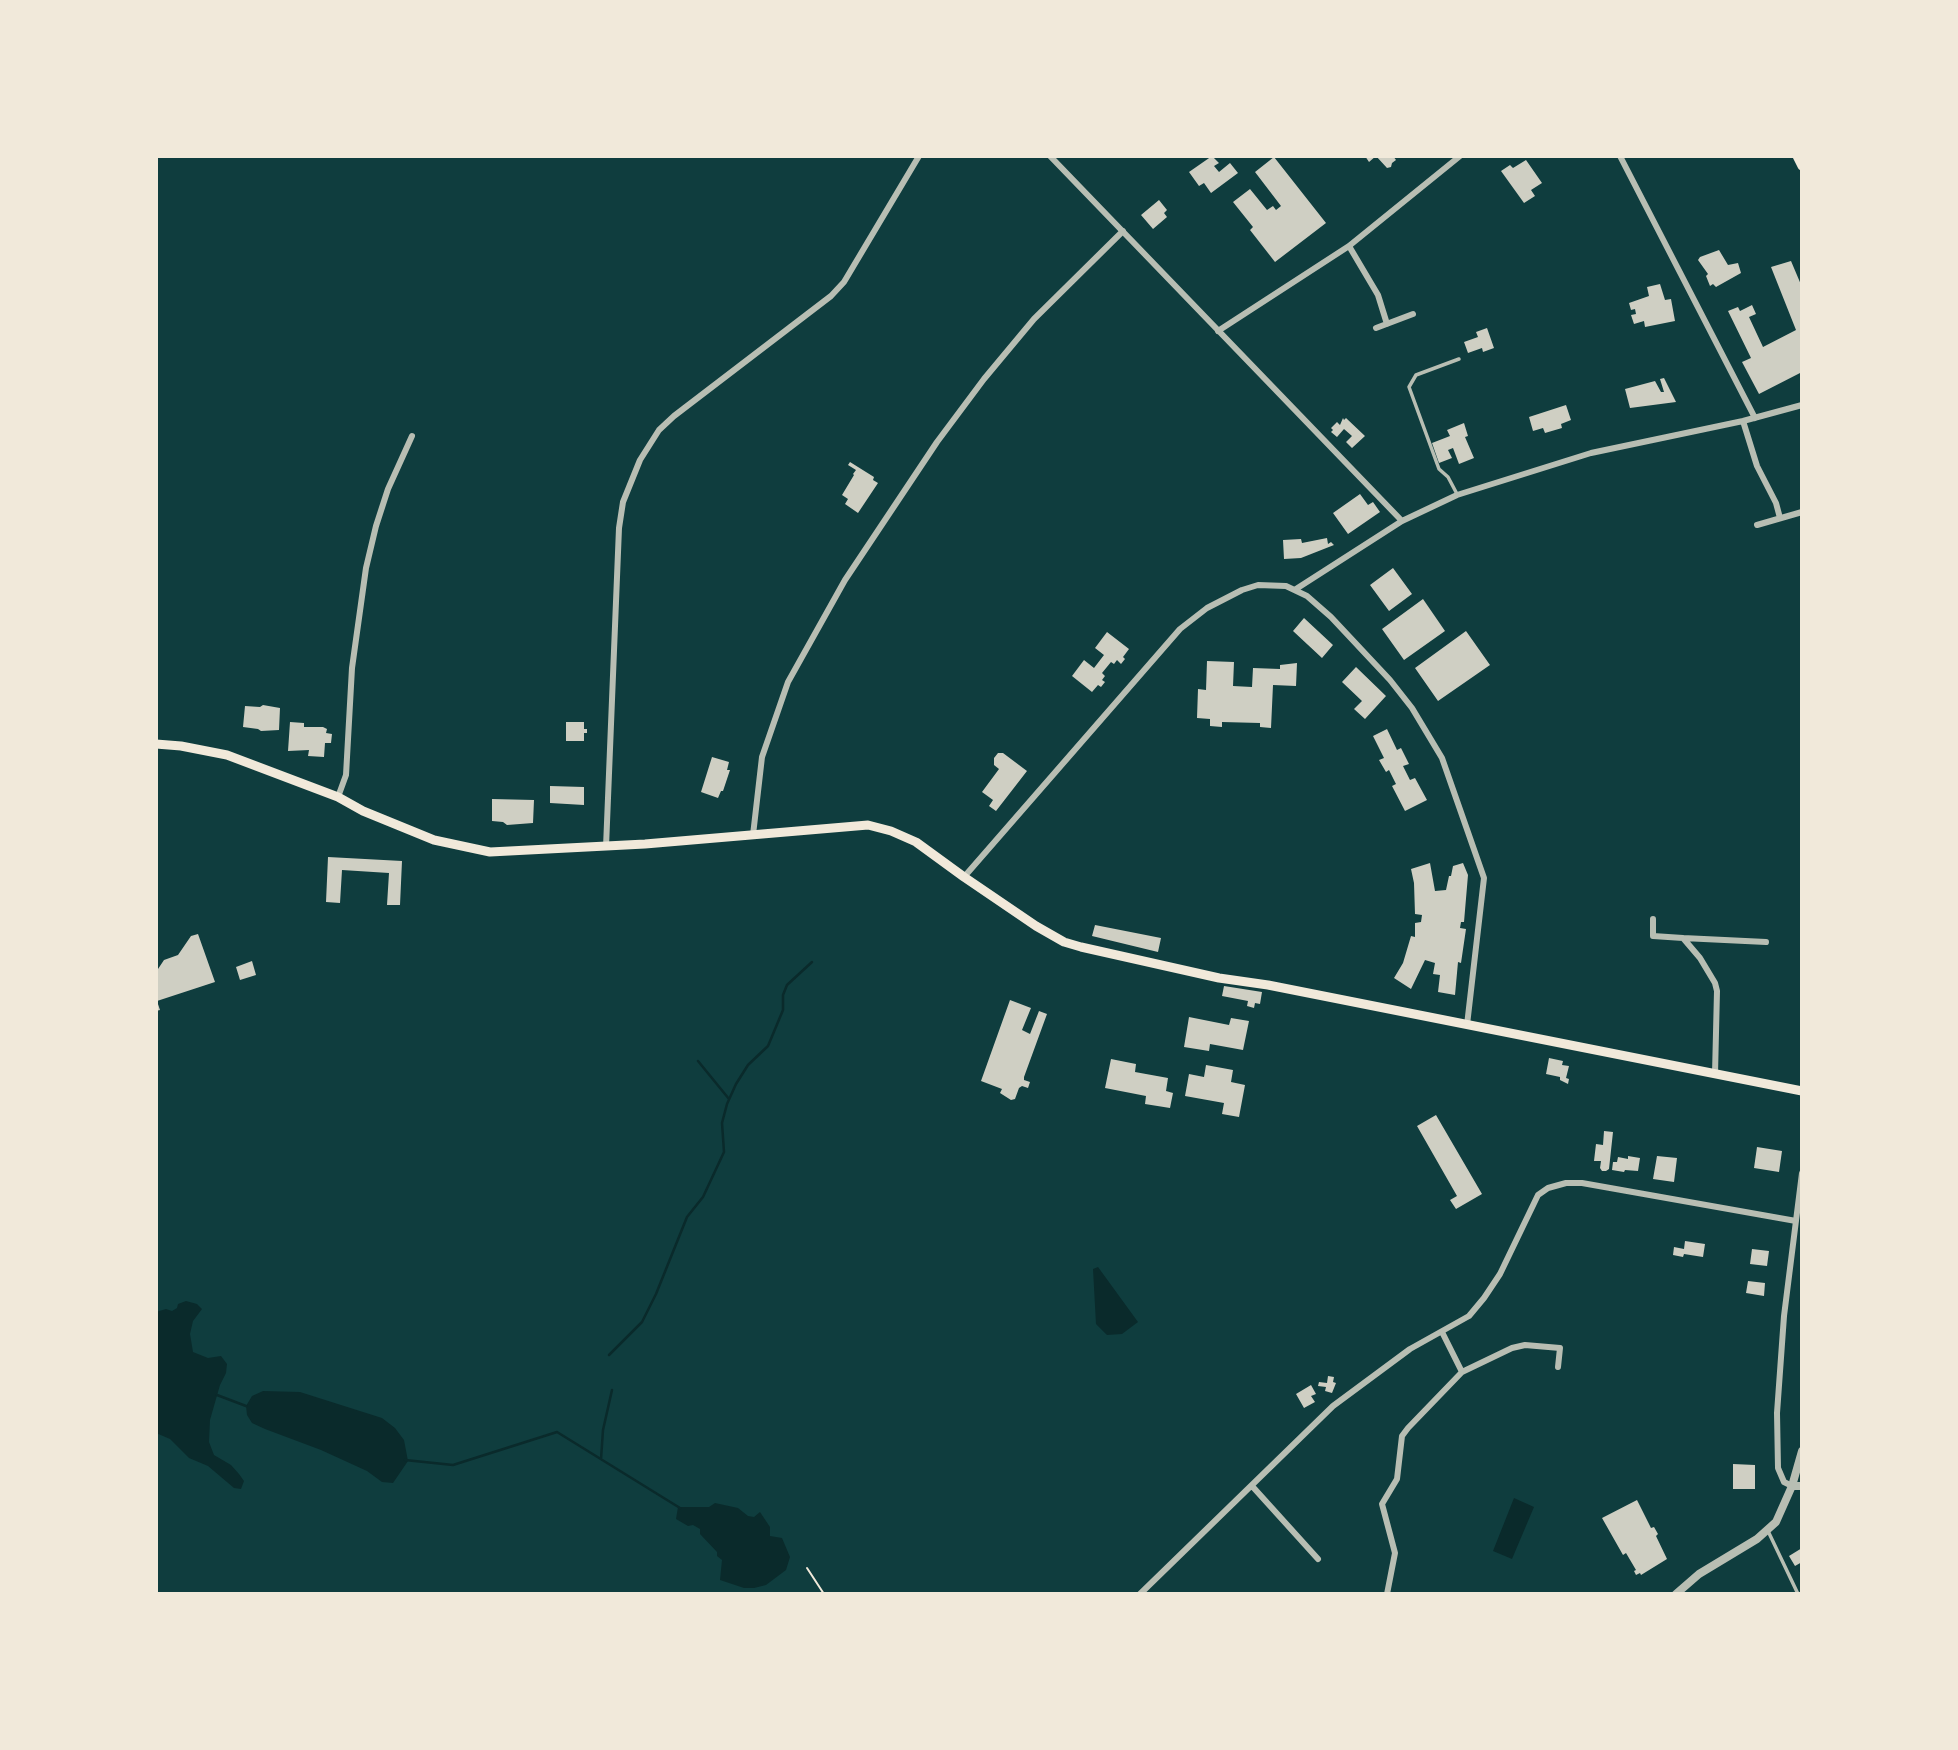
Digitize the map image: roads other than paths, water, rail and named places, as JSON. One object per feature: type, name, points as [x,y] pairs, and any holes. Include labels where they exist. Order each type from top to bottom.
[{"type":"main road","points":[[1797,156],[1802,166]]},
{"type":"main road","points":[[156,744],[228,755],[338,797],[363,811],[434,840],[490,852],[606,847],[868,825],[916,842],[1036,926],[1064,942],[1081,947],[1219,978],[1268,985],[1802,1091]]},
{"type":"street","points":[[606,847],[619,528],[623,502],[640,460],[659,430],[674,416],[831,296],[844,282],[919,156]]},
{"type":"street","points":[[1050,156],[1402,521]]},
{"type":"street","points":[[1218,331],[1349,246],[1460,156]]},
{"type":"street","points":[[1620,156],[1755,418]]},
{"type":"street","points":[[754,835],[762,757],[788,682],[845,580],[937,442],[984,379],[1034,318],[1123,231]]},
{"type":"street","points":[[1349,246],[1378,295],[1387,324]]},
{"type":"street","points":[[1376,328],[1413,314]]},
{"type":"street","points":[[1296,589],[1402,521],[1457,495],[1591,453],[1743,421],[1802,405]]},
{"type":"street","points":[[1743,421],[1757,466],[1776,503],[1780,518]]},
{"type":"street","points":[[338,797],[346,775],[352,668],[366,568],[388,489],[412,436]]},
{"type":"street","points":[[1758,525],[1802,512]]},
{"type":"street","points":[[964,877],[1180,629],[1208,608],[1242,590],[1274,584],[1296,589],[1331,617],[1390,680],[1412,708],[1445,765],[1483,878],[1467,1025]]},
{"type":"street","points":[[1653,919],[1653,936],[1766,942]]},
{"type":"street","points":[[1682,938],[1700,958],[1715,983],[1715,1073]]},
{"type":"street","points":[[1802,1172],[1777,1412],[1778,1468],[1784,1482],[1791,1486],[1802,1486]]},
{"type":"street","points":[[1140,1594],[1333,1406],[1409,1349],[1469,1316],[1485,1298],[1500,1274],[1538,1195],[1559,1184],[1582,1183],[1796,1221]]},
{"type":"street","points":[[1442,1332],[1462,1372]]},
{"type":"street","points":[[1387,1594],[1395,1553],[1381,1504],[1397,1479],[1402,1436],[1462,1372],[1512,1348],[1525,1345],[1560,1348],[1558,1367]]},
{"type":"street","points":[[1676,1594],[1699,1574],[1768,1531],[1776,1522],[1802,1451]]},
{"type":"street","points":[[1252,1486],[1318,1559]]},
{"type":"lane","points":[[1457,495],[1448,477],[1439,469],[1409,387],[1416,375],[1459,359]]},
{"type":"lane","points":[[1768,1531],[1798,1594]]},
{"type":"water","points":[[1098,1267],[1138,1322],[1122,1334],[1107,1335],[1096,1324],[1093,1269]]},
{"type":"water","points":[[186,1301],[197,1304],[202,1309],[193,1321],[190,1334],[193,1352],[208,1358],[221,1356],[227,1364],[210,1420],[209,1442],[214,1455],[231,1465],[244,1481],[241,1489],[234,1488],[208,1466],[189,1458],[170,1439],[156,1433],[156,1312],[166,1309],[172,1311],[178,1304]]},
{"type":"water","points":[[263,1391],[300,1392],[382,1418],[395,1428],[404,1440],[408,1461],[393,1483],[382,1482],[367,1471],[321,1450],[252,1423],[246,1406],[252,1396]]},
{"type":"water","points":[[1514,1498],[1534,1507],[1512,1559],[1493,1551]]},
{"type":"water","points":[[715,1503],[738,1508],[748,1516],[754,1517],[760,1512],[770,1527],[770,1536],[782,1538],[790,1557],[786,1570],[766,1585],[754,1588],[744,1588],[720,1580],[722,1560],[717,1556],[717,1552],[700,1534],[700,1529],[676,1519],[678,1507],[709,1507]]},
{"type":"waterway","points":[[609,1355],[642,1322],[687,1217],[703,1197],[724,1152],[722,1123],[736,1084],[748,1065],[768,1046],[783,1010],[783,995],[787,985],[812,962]]},
{"type":"waterway","points":[[698,1061],[729,1099]]},
{"type":"waterway","points":[[601,1459],[603,1430],[612,1390]]},
{"type":"waterway","points":[[217,1395],[246,1406]]},
{"type":"waterway","points":[[405,1460],[453,1465],[557,1432],[680,1508]]}]
